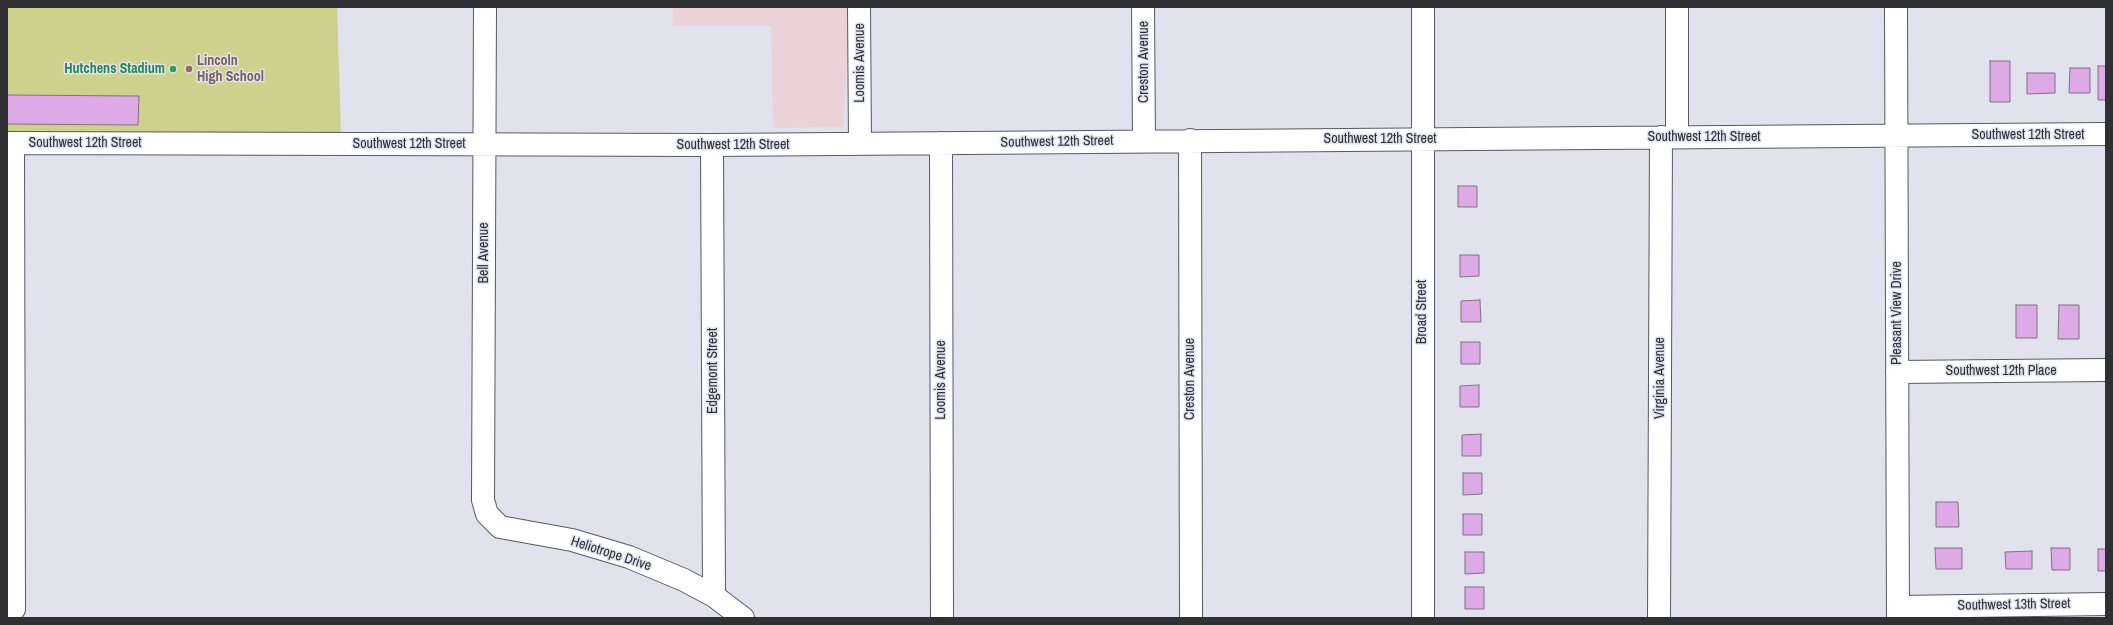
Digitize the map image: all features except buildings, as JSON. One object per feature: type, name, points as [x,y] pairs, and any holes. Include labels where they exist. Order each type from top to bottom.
[{"type":"street","name":"Bell Avenue","points":[[483,500],[485,7]]},
{"type":"street","name":"Loomis Avenue","points":[[859,7],[860,144]]},
{"type":"street","name":"Creston Avenue","points":[[1143,7],[1144,141]]},
{"type":"street","name":"Broad Street","points":[[1423,7],[1423,618]]},
{"type":"street","name":"Virginia Avenue","points":[[1659,618],[1669,137],[1677,7]]},
{"type":"street","name":"Pleasant View Drive","points":[[1896,7],[1898,612]]},
{"type":"street","name":"Southwest 12th Street","points":[[10,143],[712,145],[1422,138],[2106,134]]},
{"type":"street","name":"Creston Avenue","points":[[1190,140],[1191,618]]},
{"type":"street","points":[[10,143],[14,609]]},
{"type":"street","name":"Loomis Avenue","points":[[941,143],[942,618]]},
{"type":"street","name":"Edgemont Street","points":[[712,145],[714,596]]},
{"type":"street","name":"Southwest 12th Place","points":[[1897,372],[2106,370]]},
{"type":"street","name":"Heliotrope Drive","points":[[483,500],[487,514],[492,522],[500,527],[572,540],[629,557],[684,580],[714,596],[743,618]]},
{"type":"street","name":"Southwest 13th Street","points":[[1898,612],[2106,604]]},
{"type":"shaded area","points":[[673,7],[851,7],[843,127],[773,128],[771,26],[672,26]]},
{"type":"green space","name":"Hutchens Stadium","points":[[7,7],[337,7],[341,133],[7,132]]},
{"type":"place","name":"Hutchens Stadium","points":[[173,69]]},
{"type":"place","name":"Lincoln High School","points":[[189,69]]}]
